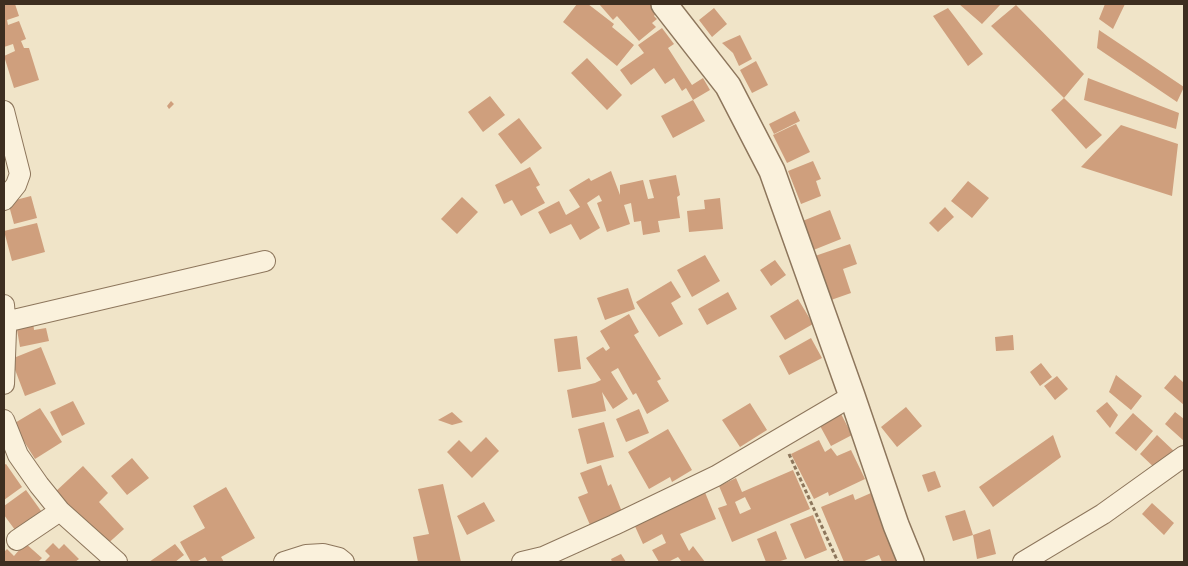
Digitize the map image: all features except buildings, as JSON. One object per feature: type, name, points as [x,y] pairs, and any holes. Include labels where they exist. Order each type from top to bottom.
[{"type":"street","points":[[664,4],[728,86],[772,171],[896,525],[911,562]]},
{"type":"street","points":[[4,111],[20,174],[16,185],[4,200]]},
{"type":"street","points":[[4,384],[4,314],[265,261]]},
{"type":"street","points":[[532,560],[614,526],[716,476],[852,396]]},
{"type":"street","points":[[4,420],[18,455],[60,511],[117,562]]},
{"type":"street","points":[[1023,562],[1103,514],[1184,456]]},
{"type":"street","points":[[17,540],[60,511]]},
{"type":"street","points":[[284,562],[306,555],[323,554],[339,558],[344,562]]},
{"type":"path","points":[[782,438],[838,562]]}]
